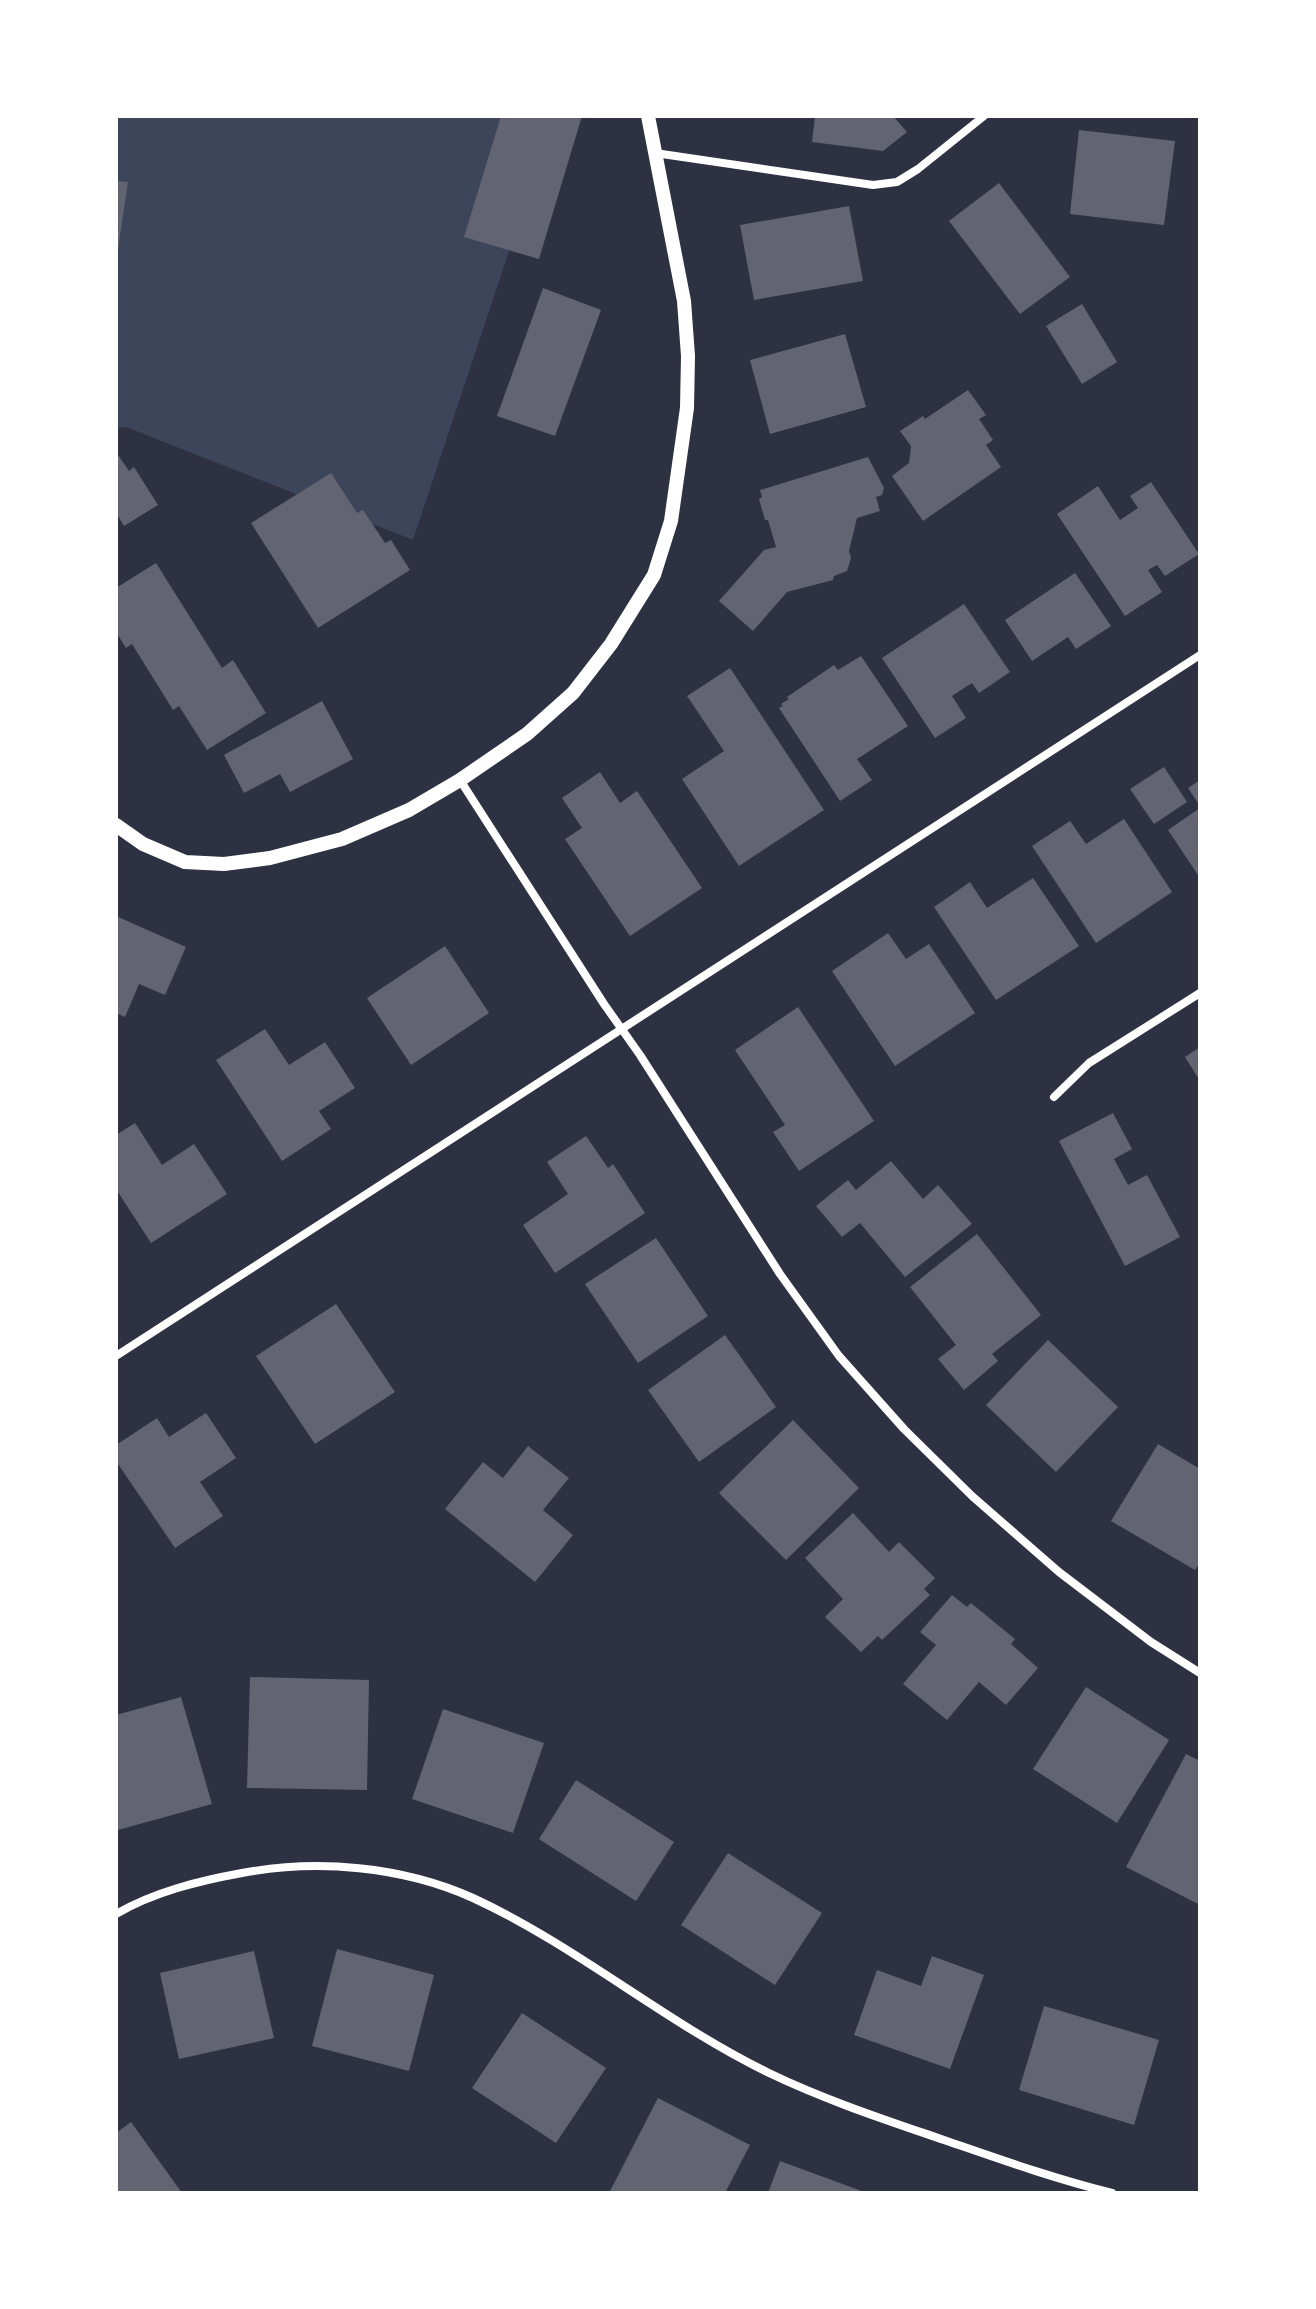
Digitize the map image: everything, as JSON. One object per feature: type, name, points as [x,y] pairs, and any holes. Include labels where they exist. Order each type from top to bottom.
[{"type":"street","points":[[116,825],[143,844],[185,862],[224,864],[270,858],[342,839],[409,810],[527,734],[573,693],[611,644],[654,575],[671,521],[687,408],[688,356],[684,301],[648,116]]},
{"type":"street","points":[[654,153],[873,185],[897,182],[918,169],[984,116]]},
{"type":"street","points":[[116,1356],[1200,655]]},
{"type":"street","points":[[460,780],[780,1274],[839,1356],[904,1429],[972,1496],[1059,1572],[1151,1642],[1200,1673]]},
{"type":"street","points":[[1054,1097],[1089,1063],[1200,993]]},
{"type":"street","points":[[116,1914],[129,1906],[196,1881],[268,1868],[341,1865],[406,1876],[470,1897],[531,1927],[697,2033],[770,2073],[881,2118],[993,2157],[1112,2193]]},
{"type":"shaded area","points":[[116,116],[554,116],[413,540],[126,427],[116,429]]},
{"type":"building","points":[[501,116],[582,116],[539,259],[464,237]]},
{"type":"building","points":[[815,116],[893,116],[907,132],[883,151],[812,142]]},
{"type":"building","points":[[1079,130],[1175,141],[1164,225],[1070,214]]},
{"type":"building","points":[[116,181],[128,182],[118,249],[116,249]]},
{"type":"building","points":[[999,183],[1070,277],[1020,314],[949,221]]},
{"type":"building","points":[[849,206],[863,281],[754,300],[740,225]]},
{"type":"building","points":[[543,288],[601,310],[555,436],[497,416]]},
{"type":"building","points":[[1082,304],[1117,362],[1082,384],[1046,326]]},
{"type":"building","points":[[845,334],[866,407],[770,434],[750,360]]},
{"type":"building","points":[[968,390],[986,415],[979,419],[993,440],[986,445],[1001,467],[923,521],[892,476],[909,463],[911,446],[900,431],[923,416],[925,419]]},
{"type":"building","points":[[116,452],[129,471],[134,467],[158,505],[124,526],[116,513]]},
{"type":"building","points":[[868,457],[884,488],[882,495],[876,497],[880,511],[857,518],[847,571],[834,576],[833,580],[787,592],[753,631],[719,601],[764,550],[776,547],[759,499],[762,497],[760,490]]},
{"type":"building","points":[[331,473],[357,513],[363,510],[385,543],[391,540],[410,570],[318,628],[251,523]]},
{"type":"building","points":[[1151,482],[1199,554],[1165,576],[1157,565],[1148,570],[1162,592],[1125,616],[1057,514],[1098,486],[1120,520],[1138,508],[1130,496]]},
{"type":"building","points":[[156,563],[222,668],[233,660],[266,713],[207,750],[179,706],[173,710],[132,644],[126,648],[116,632],[116,588]]},
{"type":"building","points":[[1075,573],[1111,626],[1076,649],[1068,637],[1032,661],[1005,620]]},
{"type":"building","points":[[964,604],[1010,672],[979,693],[972,683],[952,696],[966,718],[935,738],[882,658]]},
{"type":"building","points":[[861,656],[908,726],[857,759],[872,780],[840,801],[779,708],[789,699],[787,697],[834,665],[838,670]]},
{"type":"building","points":[[730,668],[824,810],[739,866],[682,779],[724,751],[687,696]]},
{"type":"building","points":[[322,701],[353,759],[290,792],[280,774],[244,793],[224,755]]},
{"type":"building","points":[[1164,767],[1187,802],[1154,824],[1130,789]]},
{"type":"building","points":[[600,772],[620,803],[637,791],[702,888],[630,936],[565,839],[582,828],[562,798]]},
{"type":"building","points":[[1200,780],[1200,806],[1188,788]]},
{"type":"building","points":[[1200,808],[1200,878],[1168,830]]},
{"type":"building","points":[[1124,819],[1172,892],[1096,943],[1032,846],[1070,821],[1086,844]]},
{"type":"building","points":[[1033,878],[1079,946],[996,1000],[934,907],[970,882],[987,908]]},
{"type":"building","points":[[116,916],[186,947],[165,995],[139,984],[125,1017],[116,1013]]},
{"type":"building","points":[[888,933],[906,959],[929,944],[975,1013],[895,1066],[832,971]]},
{"type":"building","points":[[445,946],[489,1013],[411,1065],[367,998]]},
{"type":"building","points":[[798,1007],[874,1121],[799,1171],[773,1132],[785,1125],[735,1050]]},
{"type":"building","points":[[265,1029],[289,1065],[325,1042],[355,1088],[319,1111],[331,1129],[282,1161],[216,1060]]},
{"type":"building","points":[[1200,1047],[1200,1081],[1185,1057]]},
{"type":"building","points":[[1113,1113],[1132,1149],[1114,1159],[1128,1185],[1147,1175],[1180,1237],[1125,1266],[1059,1141]]},
{"type":"building","points":[[135,1123],[162,1165],[194,1144],[227,1194],[151,1243],[116,1189],[116,1135]]},
{"type":"building","points":[[586,1136],[608,1168],[613,1164],[645,1213],[555,1273],[523,1225],[568,1194],[547,1162]]},
{"type":"building","points":[[891,1161],[923,1199],[938,1185],[972,1224],[905,1277],[860,1223],[842,1237],[816,1206],[848,1180],[856,1190]]},
{"type":"building","points":[[977,1234],[1041,1315],[992,1354],[998,1361],[964,1390],[938,1359],[956,1345],[910,1287]]},
{"type":"building","points":[[656,1238],[708,1316],[638,1363],[585,1284]]},
{"type":"building","points":[[336,1304],[395,1392],[315,1444],[256,1356]]},
{"type":"building","points":[[725,1335],[776,1407],[699,1462],[648,1390]]},
{"type":"building","points":[[1048,1340],[1118,1407],[1056,1472],[986,1405]]},
{"type":"building","points":[[206,1413],[236,1458],[200,1482],[223,1516],[175,1548],[116,1461],[116,1445],[157,1418],[169,1437]]},
{"type":"building","points":[[793,1420],[859,1488],[786,1560],[719,1493]]},
{"type":"building","points":[[1158,1444],[1200,1469],[1200,1562],[1195,1570],[1111,1521]]},
{"type":"building","points":[[528,1446],[569,1478],[543,1510],[573,1535],[535,1582],[445,1509],[483,1462],[503,1478]]},
{"type":"building","points":[[853,1513],[889,1552],[899,1542],[935,1578],[924,1589],[930,1595],[882,1640],[878,1636],[861,1652],[825,1617],[843,1599],[805,1558]]},
{"type":"building","points":[[952,1595],[967,1607],[971,1603],[1015,1639],[1011,1644],[1038,1668],[1006,1705],[979,1682],[947,1720],[903,1684],[936,1645],[920,1632]]},
{"type":"building","points":[[250,1677],[369,1680],[367,1790],[247,1788]]},
{"type":"building","points":[[1086,1687],[1169,1740],[1117,1823],[1033,1769]]},
{"type":"building","points":[[181,1697],[212,1804],[118,1830],[116,1715]]},
{"type":"building","points":[[443,1709],[544,1743],[513,1833],[412,1799]]},
{"type":"building","points":[[1186,1754],[1200,1761],[1200,1905],[1126,1867]]},
{"type":"building","points":[[576,1780],[674,1842],[636,1901],[539,1839]]},
{"type":"building","points":[[728,1853],[822,1913],[775,1985],[681,1925]]},
{"type":"building","points":[[337,1949],[434,1975],[409,2071],[312,2046]]},
{"type":"building","points":[[254,1951],[274,2038],[179,2059],[160,1973]]},
{"type":"building","points":[[932,1956],[984,1975],[950,2069],[854,2035],[877,1970],[921,1986]]},
{"type":"building","points":[[1044,2006],[1159,2040],[1134,2125],[1019,2090]]},
{"type":"building","points":[[522,2013],[606,2068],[556,2143],[472,2088]]},
{"type":"building","points":[[658,2098],[750,2145],[725,2193],[609,2193]]},
{"type":"building","points":[[131,2122],[182,2193],[116,2193],[116,2133]]},
{"type":"building","points":[[780,2161],[867,2193],[768,2193]]}]
